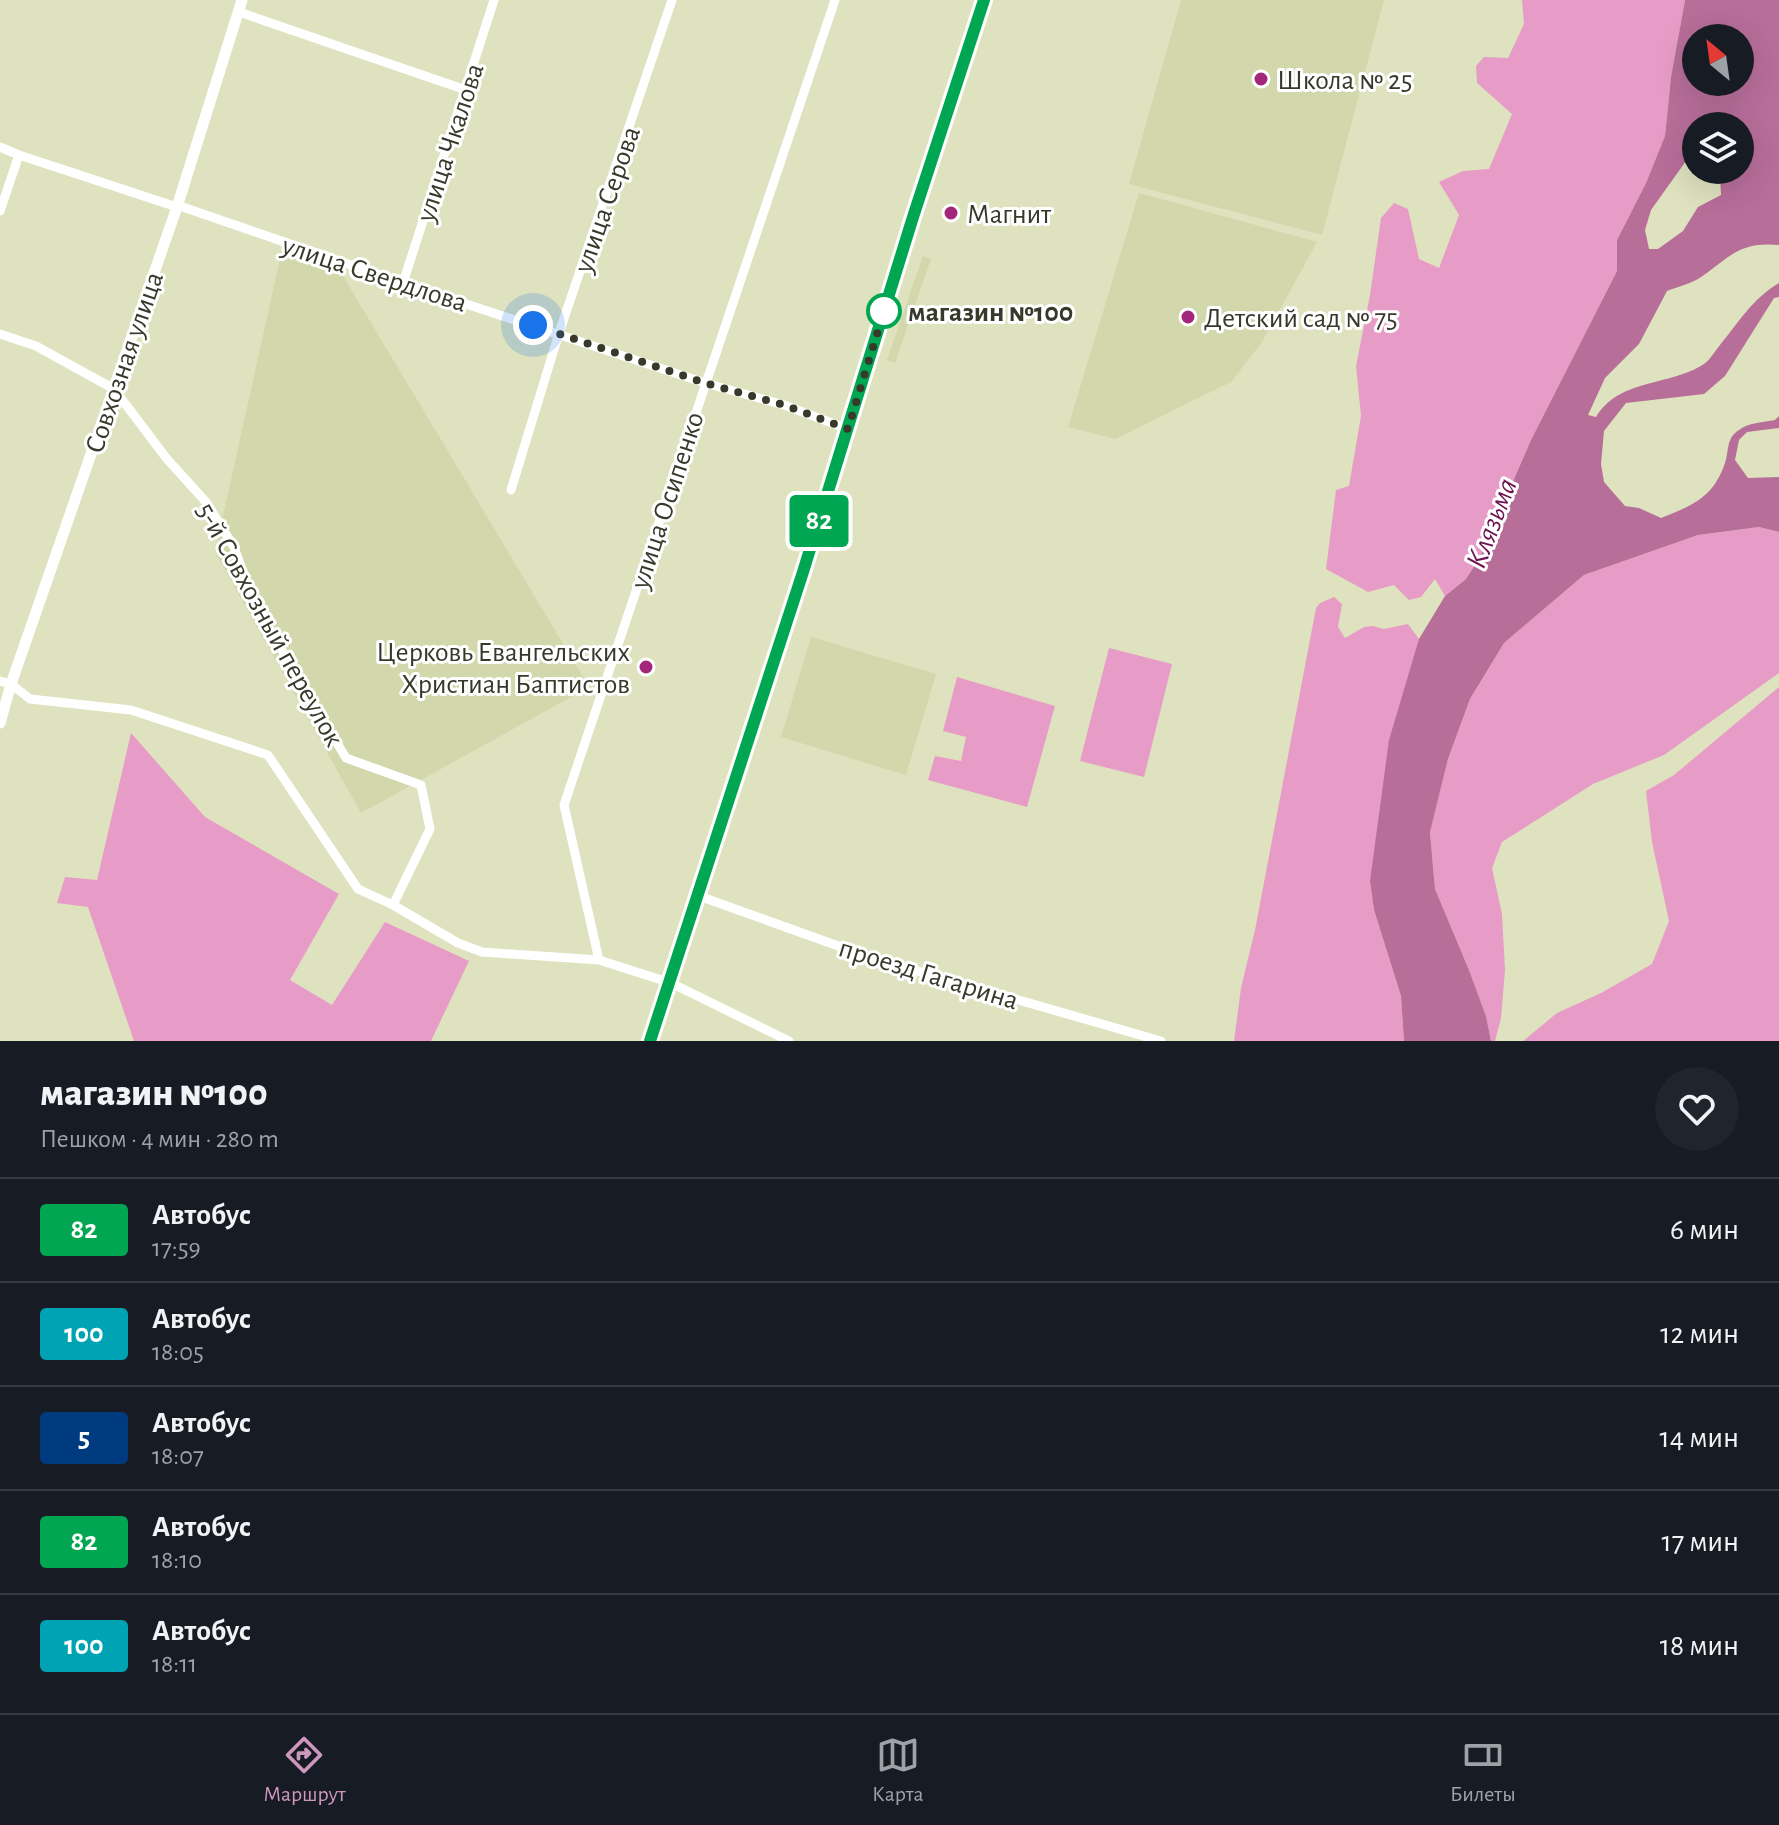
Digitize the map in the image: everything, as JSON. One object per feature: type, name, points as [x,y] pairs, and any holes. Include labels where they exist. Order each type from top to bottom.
[{"type":"main road","points":[[650,1041],[984,0]]},
{"type":"street","name":"улица Чкалова","points":[[403,283],[494,0]]},
{"type":"street","name":"улица Серова","points":[[511,490],[559,333],[672,0]]},
{"type":"street","name":"улица Осипенко","points":[[599,960],[564,805],[835,0]]},
{"type":"street","points":[[240,6],[466,90]]},
{"type":"street","name":"Совхозная улица","points":[[0,723],[6,682],[114,389],[177,206],[240,6]]},
{"type":"street","name":"улица Свердлова","points":[[0,147],[705,383],[784,405],[848,429]]},
{"type":"street","points":[[0,211],[19,155]]},
{"type":"street","name":"5-й Совхозный переулок","points":[[0,334],[36,346],[114,389],[167,459],[206,502],[234,547],[254,603],[346,758],[421,785],[430,829],[393,905]]},
{"type":"street","points":[[6,682],[30,699],[131,710],[268,755],[358,889],[393,905],[458,943],[482,952],[599,960],[671,983],[789,1041]]},
{"type":"street","name":"проезд Гагарина","points":[[699,896],[869,957],[1161,1041]]},
{"type":"shaded area","name":"Школа № 25","points":[[1181,0],[1384,0],[1322,235],[1129,184]]},
{"type":"shaded area","points":[[1522,0],[1685,0],[1671,77],[1665,136],[1646,183],[1617,240],[1617,271],[1531,440],[1480,557],[1466,579],[1445,596],[1435,579],[1421,597],[1409,600],[1394,585],[1368,592],[1326,569],[1336,490],[1349,486],[1361,416],[1356,366],[1381,218],[1394,203],[1408,209],[1419,259],[1439,268],[1459,215],[1439,182],[1463,171],[1489,169],[1512,114],[1477,83],[1476,66],[1484,57],[1508,58],[1524,24]]},
{"type":"shaded area","points":[[1685,0],[1779,0],[1779,245],[1765,244],[1743,249],[1698,279],[1667,291],[1639,344],[1605,378],[1588,415],[1596,417],[1606,404],[1631,389],[1704,364],[1754,303],[1779,283],[1779,297],[1774,298],[1725,376],[1704,394],[1626,403],[1604,431],[1601,464],[1604,482],[1625,506],[1639,508],[1661,518],[1692,504],[1708,492],[1720,475],[1735,433],[1746,426],[1775,420],[1779,416],[1779,428],[1747,432],[1739,440],[1735,460],[1748,478],[1779,477],[1779,532],[1759,527],[1698,535],[1584,575],[1504,643],[1470,699],[1448,759],[1430,832],[1435,889],[1486,1016],[1491,1041],[1404,1041],[1401,996],[1374,910],[1370,881],[1389,740],[1419,639],[1445,596],[1466,579],[1480,557],[1531,440],[1617,271],[1617,240],[1646,183],[1665,136],[1671,77]]},
{"type":"shaded area","name":"Детский сад № 75","points":[[1139,193],[1317,242],[1262,342],[1231,382],[1115,439],[1068,427]]},
{"type":"shaded area","points":[[281,254],[343,276],[589,687],[361,813],[215,552]]},
{"type":"shaded area","points":[[923,256],[931,259],[895,363],[887,360]]},
{"type":"shaded area","points":[[1759,527],[1779,532],[1779,673],[1664,755],[1593,784],[1502,842],[1492,868],[1502,914],[1505,970],[1501,1018],[1495,1041],[1491,1041],[1486,1016],[1435,889],[1430,831],[1448,759],[1470,699],[1504,643],[1584,575],[1698,535]]},
{"type":"shaded area","points":[[1334,597],[1342,604],[1338,627],[1345,638],[1364,627],[1384,629],[1408,624],[1419,639],[1370,881],[1374,910],[1401,996],[1404,1041],[1234,1041],[1241,988],[1255,930],[1316,608]]},
{"type":"shaded area","points":[[811,637],[936,674],[906,775],[781,737]]},
{"type":"shaded area","points":[[1109,648],[1172,664],[1144,777],[1080,761]]},
{"type":"shaded area","points":[[957,677],[1055,706],[1027,807],[928,780],[935,756],[961,761],[966,737],[943,731]]},
{"type":"shaded area","points":[[1779,687],[1779,1041],[1523,1041],[1557,1013],[1652,964],[1669,921],[1652,842],[1646,791],[1674,775]]},
{"type":"shaded area","points":[[131,733],[205,817],[339,894],[290,980],[332,1005],[385,922],[469,961],[431,1041],[134,1041],[88,907],[57,903],[65,877],[97,880]]},
{"type":"bus line","name":"82","points":[[650,1041],[803,572],[984,0]]},
{"type":"place","name":"Школа № 25","points":[[1261,79]]},
{"type":"place","name":"Магнит","points":[[951,213]]},
{"type":"place","name":"магазин №100","points":[[884,311]]},
{"type":"place","name":"Детский сад № 75","points":[[1188,317]]},
{"type":"place","name":"Церковь Евангельских Христиан Баптистов","points":[[646,667]]},
{"type":"route","points":[[533,325],[705,383],[784,405],[848,429],[888,298],[884,311]]},
{"type":"water label","name":"Клязьма","points":[[1491,523]]}]
